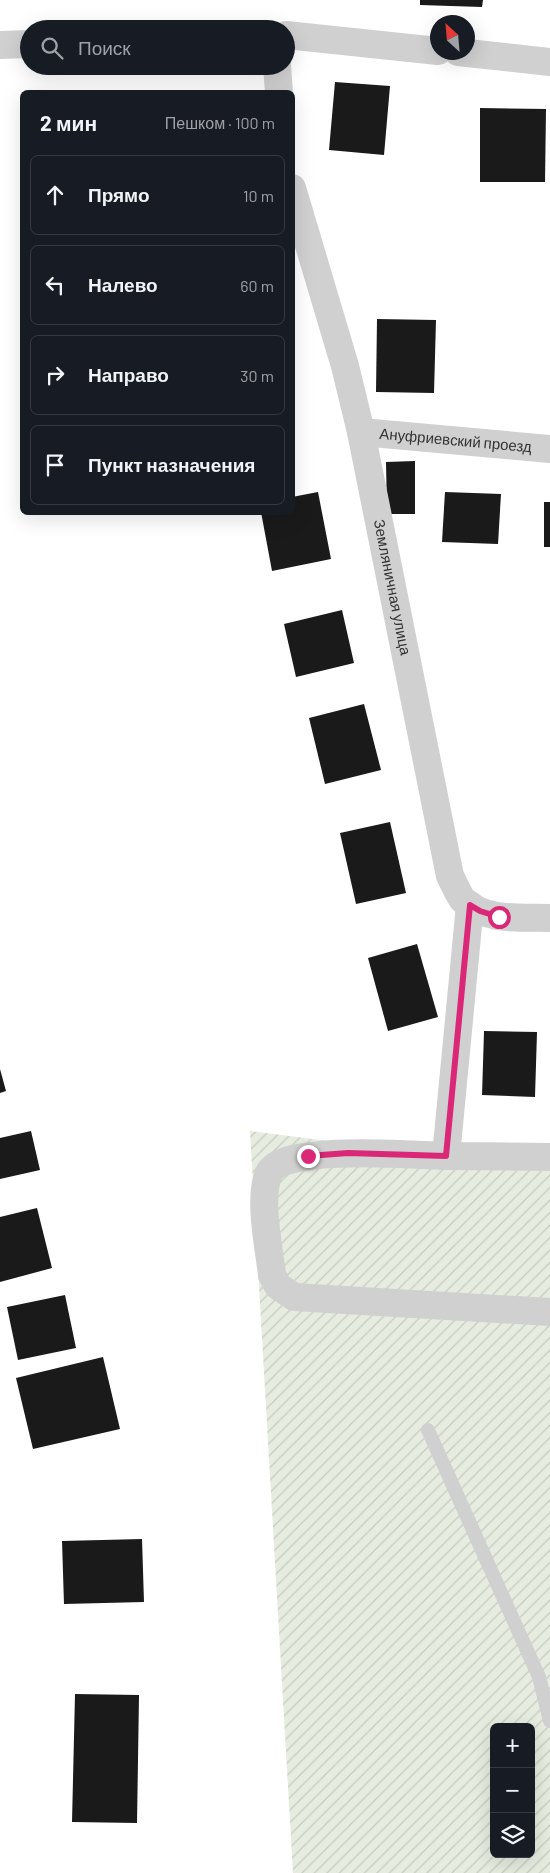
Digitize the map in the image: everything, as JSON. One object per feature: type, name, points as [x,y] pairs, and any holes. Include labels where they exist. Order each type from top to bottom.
[{"type":"street","points":[[295,37],[430,49]]},
{"type":"street","points":[[0,45],[20,44]]},
{"type":"street","points":[[475,54],[550,62]]},
{"type":"street","points":[[277,75],[279,90]]},
{"type":"street","name":"Земляничная улица","points":[[295,198],[345,366],[361,432],[450,876],[462,899],[480,911],[499,917],[550,918]]},
{"type":"street","name":"Ануфриевский проезд","points":[[361,432],[550,449]]},
{"type":"street","points":[[446,1156],[470,905]]},
{"type":"street","points":[[550,1157],[348,1153],[300,1157],[276,1164],[269,1173],[263,1196],[272,1275],[278,1286],[294,1297],[550,1312]]},
{"type":"lane","points":[[428,1430],[539,1677],[550,1721]]},
{"type":"shaded area","points":[[250,1131],[446,1156],[550,1157],[550,1873],[293,1873]]},
{"type":"building","points":[[420,0],[483,0],[482,7],[420,5]]},
{"type":"building","points":[[335,82],[390,86],[384,155],[329,150]]},
{"type":"building","points":[[480,108],[546,109],[545,182],[480,182]]},
{"type":"building","points":[[377,319],[436,320],[434,393],[376,392]]},
{"type":"building","points":[[415,461],[415,514],[387,514],[386,462]]},
{"type":"building","points":[[318,492],[331,559],[272,571],[262,515],[295,515],[295,496]]},
{"type":"building","points":[[445,492],[501,494],[498,544],[442,542]]},
{"type":"building","points":[[544,502],[550,502],[550,547],[544,547]]},
{"type":"building","points":[[342,610],[354,663],[296,677],[284,624]]},
{"type":"building","points":[[364,704],[381,770],[325,784],[309,718]]},
{"type":"building","points":[[390,822],[406,893],[356,904],[340,833]]},
{"type":"building","points":[[417,944],[438,1017],[388,1031],[368,958]]},
{"type":"building","points":[[484,1031],[537,1032],[535,1097],[482,1095]]},
{"type":"building","points":[[0,1069],[6,1091],[0,1093]]},
{"type":"building","points":[[31,1131],[40,1170],[0,1179],[0,1138]]},
{"type":"building","points":[[37,1208],[52,1268],[0,1282],[0,1217]]},
{"type":"building","points":[[65,1295],[76,1348],[18,1360],[7,1307]]},
{"type":"building","points":[[103,1357],[120,1429],[33,1449],[16,1378]]},
{"type":"building","points":[[142,1539],[144,1602],[64,1604],[62,1541]]},
{"type":"building","points":[[75,1694],[139,1695],[137,1823],[72,1822]]},
{"type":"route","points":[[308,1156],[348,1153],[446,1156],[470,905],[480,911],[499,917]]}]
